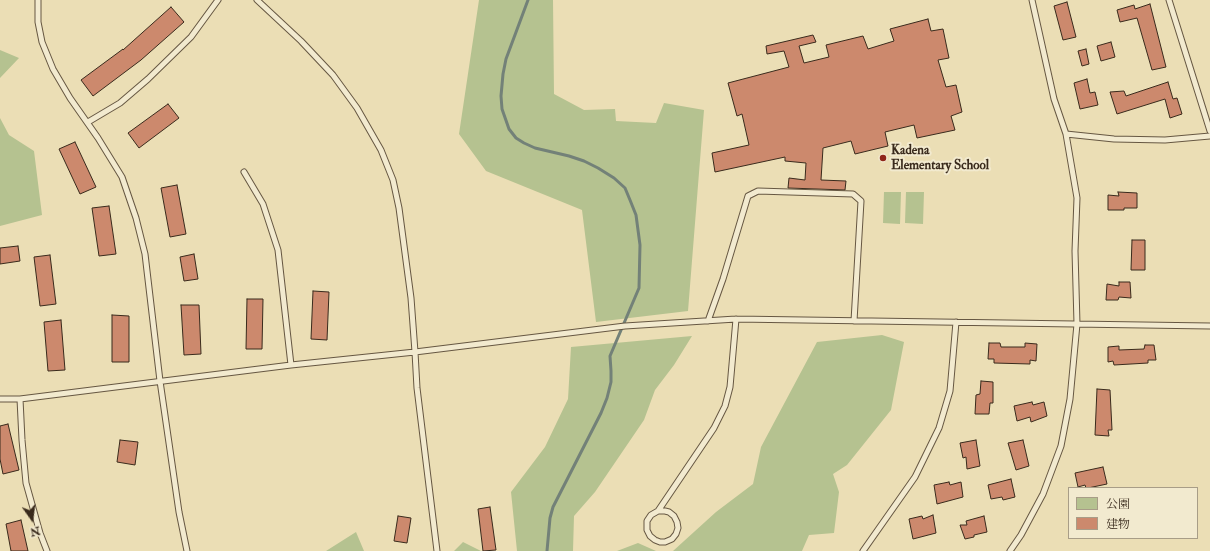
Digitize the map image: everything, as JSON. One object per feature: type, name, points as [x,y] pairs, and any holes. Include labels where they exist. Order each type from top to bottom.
[{"type":"lane","points":[[38,0],[38,22],[42,42],[53,69],[70,98],[88,122],[122,177],[136,218],[145,254],[160,381],[179,512],[187,551]]},
{"type":"lane","points":[[88,122],[120,103],[148,79],[191,36],[218,0]]},
{"type":"lane","points":[[257,0],[333,75],[357,108],[381,150],[394,180],[411,298],[417,388],[437,551]]},
{"type":"lane","points":[[1010,551],[1021,535],[1043,494],[1061,446],[1070,399],[1077,324],[1077,198],[1066,134],[1054,99],[1032,0]]},
{"type":"lane","points":[[1169,0],[1210,131]]},
{"type":"lane","points":[[1066,134],[1114,139],[1144,140],[1166,140],[1210,136]]},
{"type":"lane","points":[[244,172],[263,204],[278,250],[290,365]]},
{"type":"lane","points":[[708,321],[723,279],[748,196],[758,191],[853,194],[861,201],[854,321]]},
{"type":"lane","points":[[0,400],[20,399],[290,365],[415,352],[625,326],[736,319],[1210,326]]},
{"type":"lane","points":[[658,511],[669,512],[674,516],[677,522],[678,528],[676,534],[672,539],[665,542],[655,540],[650,536],[647,530],[647,522],[651,515],[658,511],[714,428],[725,406],[730,388],[736,319]]},
{"type":"lane","points":[[863,551],[915,476],[939,428],[950,391],[956,322]]},
{"type":"lane","points":[[20,399],[26,483],[40,533],[47,551]]},
{"type":"green space","points":[[479,0],[553,0],[554,94],[584,110],[615,109],[616,121],[656,123],[664,103],[704,110],[688,311],[596,322],[582,210],[486,171],[459,134]]},
{"type":"green space","points":[[0,50],[19,58],[0,78]]},
{"type":"green space","points":[[0,118],[9,135],[34,151],[42,215],[0,226]]},
{"type":"green space","points":[[884,192],[901,192],[900,224],[883,223]]},
{"type":"green space","points":[[906,192],[924,192],[923,224],[905,223]]},
{"type":"green space","points":[[882,335],[904,342],[891,410],[847,465],[833,474],[839,492],[834,533],[809,535],[802,551],[673,551],[716,512],[753,484],[761,447],[817,342]]},
{"type":"green space","points":[[692,336],[674,365],[655,390],[644,420],[595,492],[574,516],[573,551],[517,551],[511,492],[545,447],[568,399],[571,347]]},
{"type":"green space","points":[[356,532],[364,551],[326,551]]},
{"type":"green space","points":[[463,542],[481,551],[454,551]]},
{"type":"green space","points":[[638,543],[656,551],[617,551]]},
{"type":"building","points":[[1067,2],[1076,37],[1063,40],[1054,6]]},
{"type":"building","points":[[1150,4],[1166,67],[1152,70],[1137,18],[1120,22],[1117,10],[1134,5],[1135,9]]},
{"type":"building","points":[[171,7],[184,22],[141,60],[93,96],[81,80],[123,50]]},
{"type":"building","points":[[928,19],[931,31],[943,29],[949,58],[938,60],[946,87],[956,85],[962,112],[951,116],[955,130],[917,138],[914,125],[885,132],[888,146],[855,154],[851,141],[823,148],[821,180],[846,181],[845,190],[788,188],[789,178],[805,180],[806,163],[785,161],[785,157],[715,172],[712,153],[749,145],[742,114],[737,116],[728,83],[789,67],[784,51],[767,54],[766,46],[813,35],[816,42],[799,46],[804,63],[829,57],[826,45],[863,36],[868,49],[894,41],[890,29]]},
{"type":"building","points":[[1111,42],[1115,57],[1101,61],[1097,46]]},
{"type":"building","points":[[1086,49],[1089,64],[1082,66],[1078,51]]},
{"type":"building","points":[[1087,79],[1090,93],[1095,92],[1098,105],[1080,109],[1074,83]]},
{"type":"building","points":[[1168,82],[1173,99],[1177,98],[1182,114],[1170,118],[1165,99],[1117,114],[1110,92],[1124,91],[1126,96]]},
{"type":"building","points":[[168,104],[179,118],[139,148],[128,133]]},
{"type":"building","points":[[75,142],[96,187],[80,194],[59,149]]},
{"type":"building","points":[[177,185],[186,234],[170,237],[161,188]]},
{"type":"building","points":[[1118,192],[1137,193],[1137,208],[1108,210],[1108,195],[1119,196]]},
{"type":"building","points":[[109,206],[116,254],[99,256],[92,208]]},
{"type":"building","points":[[1132,240],[1145,240],[1145,270],[1131,270]]},
{"type":"building","points":[[18,246],[20,261],[0,264],[0,248]]},
{"type":"building","points":[[194,254],[198,279],[184,281],[180,257]]},
{"type":"building","points":[[50,255],[56,304],[40,306],[34,257]]},
{"type":"building","points":[[1119,282],[1130,282],[1131,298],[1119,297],[1118,300],[1106,300],[1107,284],[1119,286]]},
{"type":"building","points":[[313,291],[329,292],[327,340],[311,339]]},
{"type":"building","points":[[247,299],[263,299],[262,349],[246,349]]},
{"type":"building","points":[[181,305],[199,305],[201,354],[184,355]]},
{"type":"building","points":[[112,315],[129,316],[129,362],[112,362]]},
{"type":"building","points":[[61,320],[65,370],[48,371],[44,322]]},
{"type":"building","points":[[989,343],[1000,343],[1001,347],[1025,347],[1025,343],[1037,344],[1036,361],[1030,360],[1030,364],[994,363],[994,359],[988,359]]},
{"type":"building","points":[[1145,345],[1154,345],[1156,360],[1148,360],[1148,363],[1114,365],[1113,361],[1108,362],[1108,347],[1119,346],[1119,350],[1144,349]]},
{"type":"building","points":[[981,381],[993,382],[993,403],[990,403],[989,414],[975,414],[976,395],[980,394]]},
{"type":"building","points":[[1097,389],[1110,390],[1112,430],[1108,430],[1109,436],[1095,435]]},
{"type":"building","points":[[1032,402],[1033,405],[1044,402],[1047,416],[1031,422],[1030,417],[1017,421],[1014,406]]},
{"type":"building","points":[[8,424],[19,470],[3,474],[0,459],[0,426]]},
{"type":"building","points":[[120,440],[138,442],[135,465],[117,462]]},
{"type":"building","points":[[976,440],[980,466],[967,469],[966,457],[963,458],[960,443]]},
{"type":"building","points":[[1023,440],[1029,466],[1016,470],[1008,443]]},
{"type":"building","points":[[1103,467],[1107,484],[1093,487],[1086,487],[1085,485],[1078,487],[1075,473]]},
{"type":"building","points":[[1011,479],[1015,497],[1003,500],[1002,497],[991,499],[988,485]]},
{"type":"building","points":[[949,482],[950,485],[961,482],[963,497],[937,504],[934,485]]},
{"type":"building","points":[[490,507],[496,550],[483,551],[478,509]]},
{"type":"building","points":[[933,515],[936,533],[913,539],[909,519],[922,516],[923,519]]},
{"type":"building","points":[[398,516],[411,518],[407,543],[394,541]]},
{"type":"building","points":[[984,516],[987,532],[965,539],[960,525],[967,525],[966,521]]},
{"type":"building","points":[[21,520],[28,551],[11,551],[6,524]]},
{"type":"waterway","points":[[528,0],[506,59],[503,74],[501,96],[502,109],[509,129],[516,138],[524,143],[535,148],[584,161],[614,178],[625,188],[636,215],[640,245],[639,288],[610,356],[611,382],[607,398],[601,413],[553,507],[550,518],[547,551]]},
{"type":"place","name":"Kadena Elementary School","points":[[883,158]]}]
